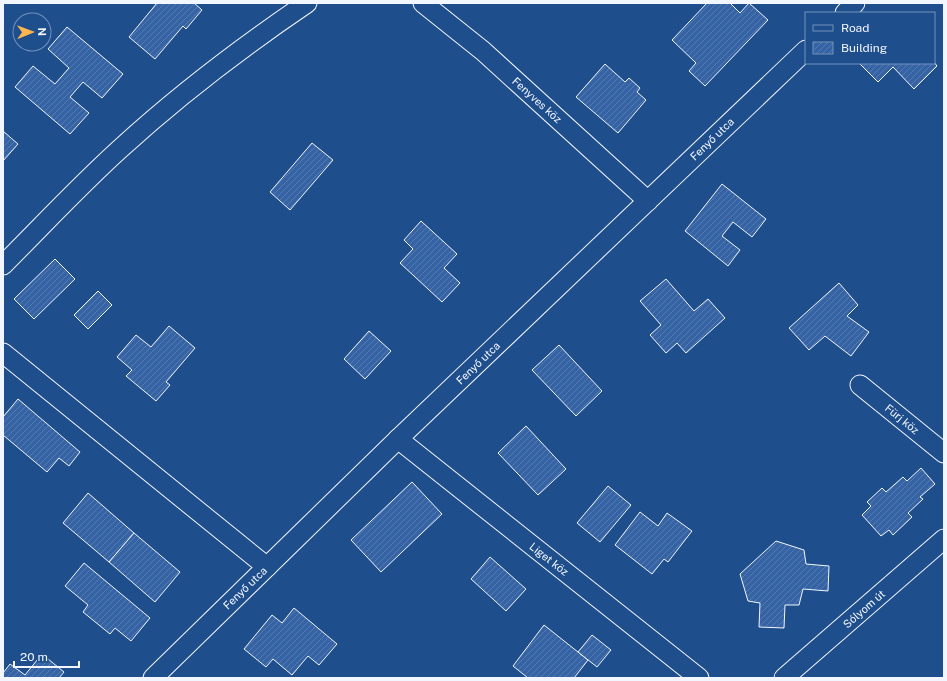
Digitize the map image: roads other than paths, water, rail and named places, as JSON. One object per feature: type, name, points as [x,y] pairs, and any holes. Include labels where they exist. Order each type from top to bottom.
[{"type":"street","points":[[3,265],[121,148],[171,104],[256,38],[307,3]]},
{"type":"street","name":"Fenyves köz","points":[[423,3],[483,51],[648,201]]},
{"type":"street","points":[[846,12],[855,3]]},
{"type":"street","name":"Fenyő utca","points":[[153,678],[398,439],[805,51]]},
{"type":"street","points":[[3,353],[267,567]]},
{"type":"street","name":"Fürj köz","points":[[860,385],[944,453]]},
{"type":"street","name":"Liget köz","points":[[398,439],[699,678]]},
{"type":"street","name":"Sólyom út","points":[[784,678],[944,539]]}]
